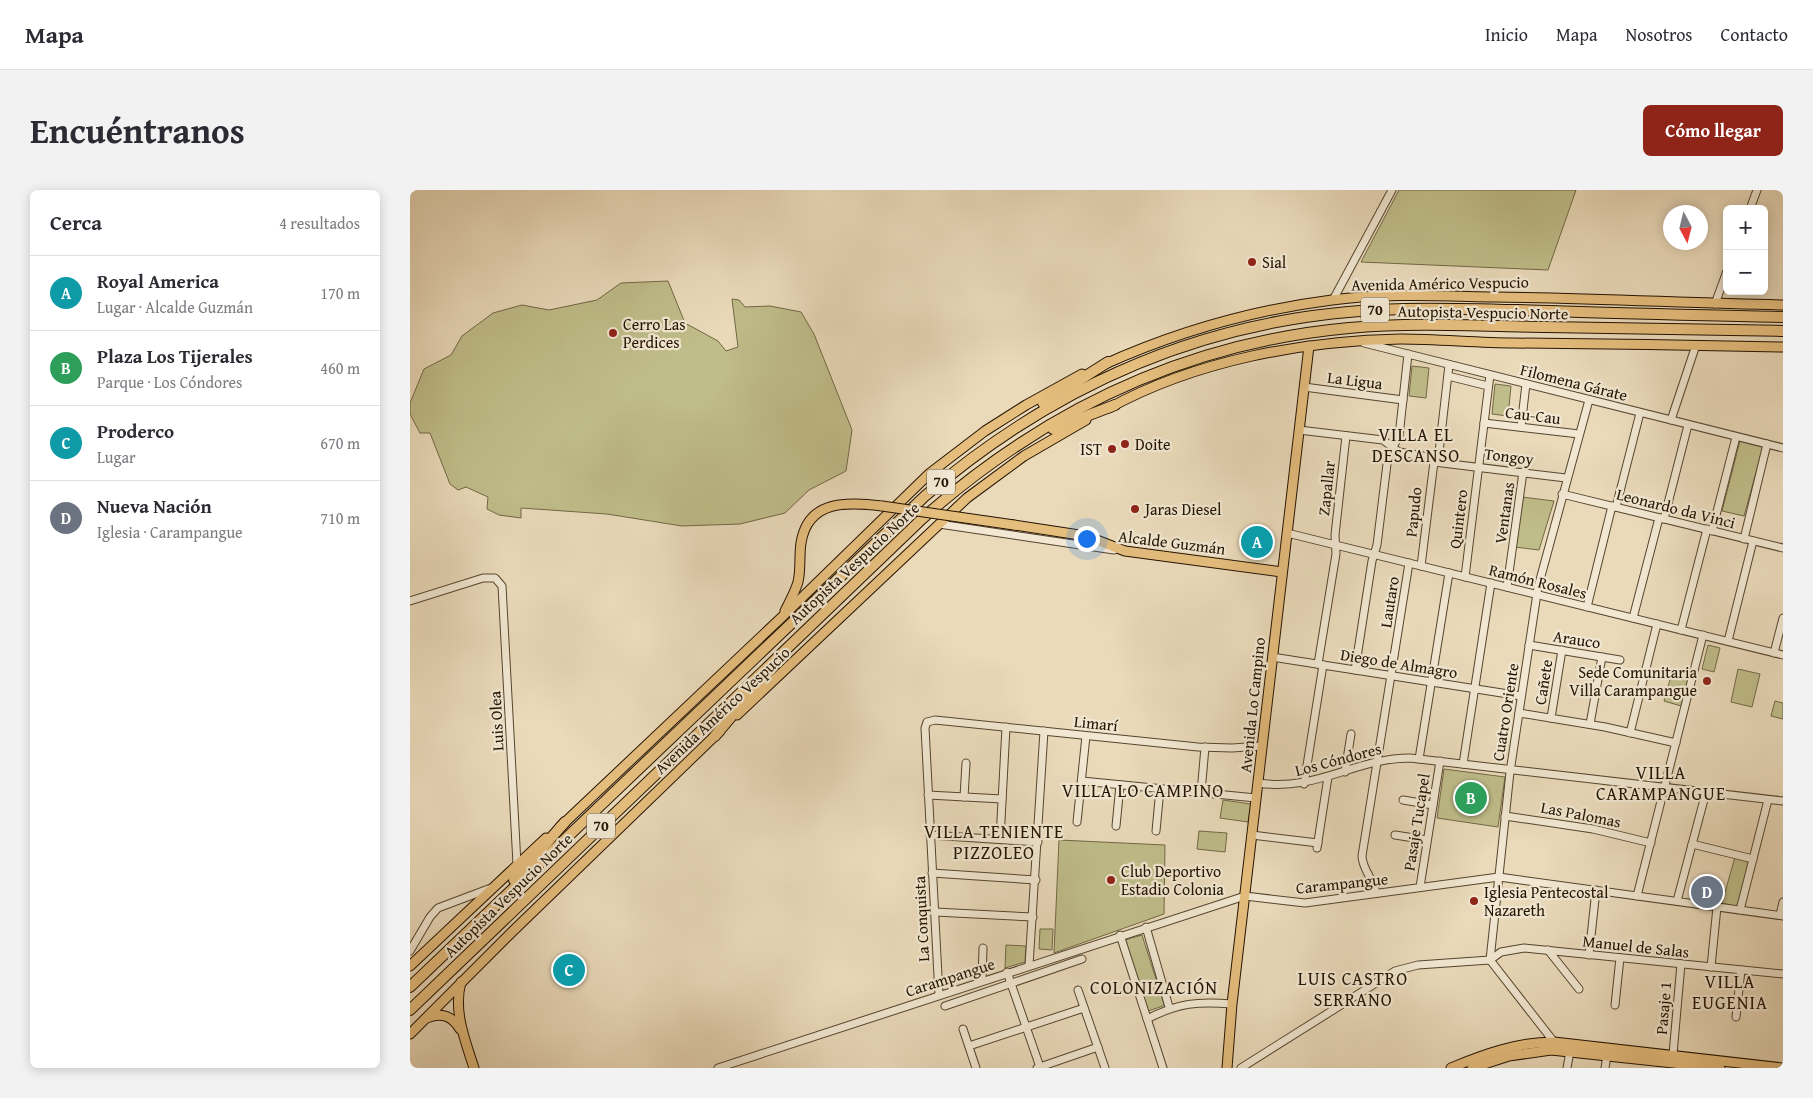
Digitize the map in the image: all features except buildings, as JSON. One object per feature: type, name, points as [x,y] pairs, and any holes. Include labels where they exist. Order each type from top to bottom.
[{"type":"highway","name":"Autopista Vespucio Norte","points":[[410,987],[890,528],[947,477],[994,441],[1067,397],[1142,361],[1203,340],[1294,318],[1350,312],[1412,309],[1783,317]]},
{"type":"highway","name":"Autopista Vespucio Norte","points":[[410,1010],[922,518],[1007,452],[1074,411],[1154,373],[1232,348],[1303,334],[1354,327],[1420,325],[1783,331]]},
{"type":"highway","points":[[994,441],[1033,409],[1108,362]]},
{"type":"highway","points":[[1007,452],[1060,426],[1115,405]]},
{"type":"highway","points":[[715,736],[762,682],[792,642]]},
{"type":"highway","points":[[484,916],[565,822]]},
{"type":"main road","name":"Avenida Américo Vespucio","points":[[410,966],[493,886],[565,822],[782,618],[905,496],[946,460],[984,431],[1071,379],[1161,341],[1212,324],[1262,312],[1333,300],[1412,295],[1783,305]]},
{"type":"main road","name":"Avenida Américo Vespucio","points":[[410,1034],[461,982],[715,736],[939,524],[976,491],[1024,456],[1115,405],[1162,384],[1240,360],[1309,346],[1358,341],[1418,339],[1496,343],[1783,347]]},
{"type":"main road","name":"Avenida Lo Campino","points":[[1227,1068],[1232,1004],[1309,346]]},
{"type":"main road","points":[[782,618],[798,584],[802,540],[813,518],[826,508],[840,503],[882,506],[1086,536],[1125,551]]},
{"type":"main road","name":"Alcalde Guzmán","points":[[1125,551],[1282,572]]},
{"type":"main road","points":[[461,982],[458,1007],[474,1068]]},
{"type":"main road","points":[[425,1019],[439,1015],[448,1016],[455,1022],[465,1038]]},
{"type":"main road","points":[[1554,1042],[1566,1050]]},
{"type":"main road","points":[[1451,1068],[1498,1050],[1534,1043],[1554,1042],[1673,1054],[1783,1068]]},
{"type":"main road","points":[[1472,1068],[1530,1052],[1566,1050],[1608,1055],[1645,1063],[1720,1068]]},
{"type":"street","points":[[1333,300],[1392,190]]},
{"type":"street","points":[[1752,205],[1758,190]]},
{"type":"street","points":[[1715,304],[1723,282]]},
{"type":"street","name":"Filomena Gárate","points":[[1358,341],[1783,448]]},
{"type":"street","points":[[1670,420],[1696,345]]},
{"type":"street","points":[[1355,670],[1374,554],[1378,545],[1388,456],[1399,436],[1408,354]]},
{"type":"street","name":"Papudo","points":[[1421,566],[1449,364]]},
{"type":"street","name":"Quintero","points":[[1465,577],[1490,375]]},
{"type":"street","points":[[1448,376],[1488,386]]},
{"type":"street","points":[[1521,427],[1526,384]]},
{"type":"street","name":"La Ligua","points":[[1304,388],[1403,400]]},
{"type":"street","name":"Cuatro Oriente","points":[[1490,960],[1510,770],[1537,595],[1566,478],[1589,400]]},
{"type":"street","points":[[1587,607],[1640,413]]},
{"type":"street","name":"Cau-Cau","points":[[1484,423],[1579,434]]},
{"type":"street","points":[[1633,618],[1688,425]]},
{"type":"street","name":"Tongoy","points":[[1299,430],[1383,440],[1402,453],[1429,457],[1436,461],[1566,478]]},
{"type":"street","name":"Zapallar","points":[[1304,784],[1335,545],[1346,436]]},
{"type":"street","points":[[1681,630],[1736,437]]},
{"type":"street","points":[[1744,539],[1767,444]]},
{"type":"street","name":"Ventanas","points":[[1507,587],[1523,472]]},
{"type":"street","name":"Leonardo da Vinci","points":[[1562,494],[1783,548]]},
{"type":"street","name":"Alcalde Guzmán","points":[[939,524],[994,534],[1125,551]]},
{"type":"street","name":"Ramón Rosales","points":[[1287,532],[1783,655]]},
{"type":"street","points":[[1728,641],[1753,541]]},
{"type":"street","name":"Lautaro","points":[[1376,893],[1362,859],[1409,563]]},
{"type":"street","points":[[1419,759],[1449,573]]},
{"type":"street","name":"Luis Olea","points":[[410,601],[476,580],[495,578],[502,586],[518,864]]},
{"type":"street","points":[[1463,764],[1491,583]]},
{"type":"street","points":[[1774,653],[1783,618]]},
{"type":"street","points":[[1630,732],[1657,624]]},
{"type":"street","points":[[1637,896],[1703,636]]},
{"type":"street","name":"Arauco","points":[[1529,645],[1620,660]]},
{"type":"street","name":"Cañete","points":[[1551,718],[1562,650]]},
{"type":"street","name":"Diego de Almagro","points":[[1272,657],[1522,696]]},
{"type":"street","points":[[1590,724],[1602,657]]},
{"type":"street","points":[[1519,713],[1590,724],[1676,743]]},
{"type":"street","name":"Limarí","points":[[927,722],[935,720],[1205,747],[1262,746]]},
{"type":"street","name":"La Conquista","points":[[927,722],[925,728],[939,995]]},
{"type":"street","points":[[1000,839],[1006,727]]},
{"type":"street","points":[[1029,965],[1036,880],[1044,731]]},
{"type":"street","points":[[1345,772],[1351,734]]},
{"type":"street","points":[[1077,822],[1086,736]]},
{"type":"street","points":[[1201,793],[1205,747]]},
{"type":"street","name":"Los Cóndores","points":[[1258,783],[1281,786],[1304,784],[1378,761],[1401,758],[1783,801]]},
{"type":"street","name":"Pasaje Tucapel","points":[[1420,887],[1440,761]]},
{"type":"street","points":[[964,796],[966,763]]},
{"type":"street","points":[[1252,834],[1318,846],[1328,777]]},
{"type":"street","points":[[1082,781],[1256,798]]},
{"type":"street","points":[[1116,826],[1120,785]]},
{"type":"street","points":[[1156,831],[1160,789]]},
{"type":"street","points":[[1677,901],[1706,792]]},
{"type":"street","points":[[928,795],[1002,799]]},
{"type":"street","points":[[1403,800],[1433,805]]},
{"type":"street","points":[[1740,910],[1768,800]]},
{"type":"street","name":"Las Palomas","points":[[1505,816],[1593,829],[1651,843]]},
{"type":"street","points":[[930,835],[1038,842]]},
{"type":"street","points":[[1395,835],[1427,840]]},
{"type":"street","points":[[1692,844],[1753,859]]},
{"type":"street","points":[[932,873],[1036,880]]},
{"type":"street","name":"Carampangue","points":[[718,1068],[1007,972],[1245,896],[1298,903],[1499,877],[1782,915]]},
{"type":"street","name":"Avenida Américo Vespucio","points":[[410,950],[430,917],[438,908],[493,886]]},
{"type":"street","points":[[1589,954],[1596,890]]},
{"type":"street","points":[[1782,915],[1783,902]]},
{"type":"street","points":[[1711,967],[1717,907]]},
{"type":"street","points":[[934,912],[1033,917]]},
{"type":"street","points":[[1146,927],[1169,1008]]},
{"type":"street","points":[[1120,936],[1163,1068]]},
{"type":"street","points":[[982,981],[983,948]]},
{"type":"street","name":"Manuel de Salas","points":[[1490,960],[1513,948],[1783,974]]},
{"type":"street","points":[[1548,950],[1579,989]]},
{"type":"street","points":[[1615,1005],[1620,958]]},
{"type":"street","name":"Carampangue","points":[[946,1006],[1082,959]]},
{"type":"street","points":[[1241,1068],[1395,971],[1418,965],[1490,960],[1554,1042]]},
{"type":"street","name":"Pasaje 1","points":[[1673,1054],[1681,964]]},
{"type":"street","points":[[1736,1017],[1741,970]]},
{"type":"street","points":[[1007,972],[1039,1068],[1051,1066],[1098,1047]]},
{"type":"street","points":[[1078,990],[1105,1068]]},
{"type":"street","points":[[1147,1019],[1169,1008],[1200,1002],[1232,1004]]},
{"type":"street","points":[[969,1046],[1084,1008]]},
{"type":"street","name":"Avenida Américo Vespucio","points":[[410,1039],[425,1019]]},
{"type":"street","points":[[963,1029],[976,1068]]},
{"type":"street","points":[[1566,1050],[1567,1068]]},
{"type":"street","points":[[1606,1068],[1608,1055]]},
{"type":"shaded area","points":[[1399,190],[1576,190],[1548,270],[1361,262]]},
{"type":"shaded area","points":[[668,281],[685,323],[718,341],[726,351],[738,347],[732,299],[739,300],[745,307],[770,306],[801,312],[814,334],[852,430],[846,471],[809,490],[785,513],[740,524],[682,526],[607,514],[521,508],[521,518],[499,515],[487,509],[488,497],[466,487],[458,490],[450,484],[430,433],[420,433],[410,414],[410,403],[424,369],[451,355],[462,336],[493,313],[522,305],[549,310],[597,300],[621,283]]},
{"type":"shaded area","points":[[1412,366],[1429,368],[1426,398],[1409,396]]},
{"type":"shaded area","points":[[1495,384],[1511,386],[1508,416],[1492,414]]},
{"type":"shaded area","points":[[1740,441],[1763,447],[1744,516],[1722,511]]},
{"type":"shaded area","points":[[1522,497],[1554,501],[1539,550],[1515,547]]},
{"type":"shaded area","points":[[1708,645],[1720,648],[1714,672],[1702,669]]},
{"type":"shaded area","points":[[1738,669],[1760,674],[1752,707],[1731,702]]},
{"type":"shaded area","points":[[1671,676],[1688,680],[1681,706],[1664,701]]},
{"type":"shaded area","points":[[1775,701],[1783,703],[1783,719],[1771,716]]},
{"type":"shaded area","points":[[1444,769],[1505,777],[1498,827],[1437,818]]},
{"type":"shaded area","points":[[1223,800],[1251,804],[1248,822],[1220,818]]},
{"type":"shaded area","points":[[1199,831],[1227,833],[1225,852],[1197,849]]},
{"type":"shaded area","name":"Club Deportivo Estadio Colonia","points":[[1059,840],[1165,845],[1164,914],[1054,953]]},
{"type":"shaded area","points":[[1735,857],[1750,861],[1739,907],[1722,903]]},
{"type":"shaded area","points":[[1040,929],[1053,929],[1052,950],[1039,949]]},
{"type":"shaded area","points":[[1142,935],[1164,1004],[1148,1011],[1125,940]]},
{"type":"shaded area","points":[[1006,945],[1026,946],[1025,962],[1005,968]]},
{"type":"place","name":"Sial","points":[[1252,262]]},
{"type":"place","name":"Cerro Las Perdices","points":[[613,333]]},
{"type":"place","name":"Doite","points":[[1125,444]]},
{"type":"place","name":"IST","points":[[1112,449]]},
{"type":"place","name":"Jaras Diesel","points":[[1135,509]]},
{"type":"place","name":"Royal America","points":[[1257,542]]},
{"type":"place","name":"Sede Comunitaria Villa Carampangue","points":[[1707,681]]},
{"type":"place","name":"Plaza Los Tijerales","points":[[1471,798]]},
{"type":"place","name":"Club Deportivo Estadio Colonia","points":[[1111,880]]},
{"type":"place","name":"Nueva Nación","points":[[1707,892]]},
{"type":"place","name":"Iglesia Pentecostal Nazareth","points":[[1474,901]]},
{"type":"place","name":"Proderco","points":[[569,970]]},
{"type":"district","name":"VILLA EL DESCANSO","points":[[1416,445]]},
{"type":"district","name":"VILLA CARAMPANGUE","points":[[1661,783]]},
{"type":"district","name":"VILLA LO CAMPINO","points":[[1143,791]]},
{"type":"district","name":"VILLA TENIENTE PIZZOLEO","points":[[994,842]]},
{"type":"district","name":"COLONIZACIÓN","points":[[1154,988]]},
{"type":"district","name":"LUIS CASTRO SERRANO","points":[[1353,990]]},
{"type":"district","name":"VILLA EUGENIA","points":[[1730,992]]}]
